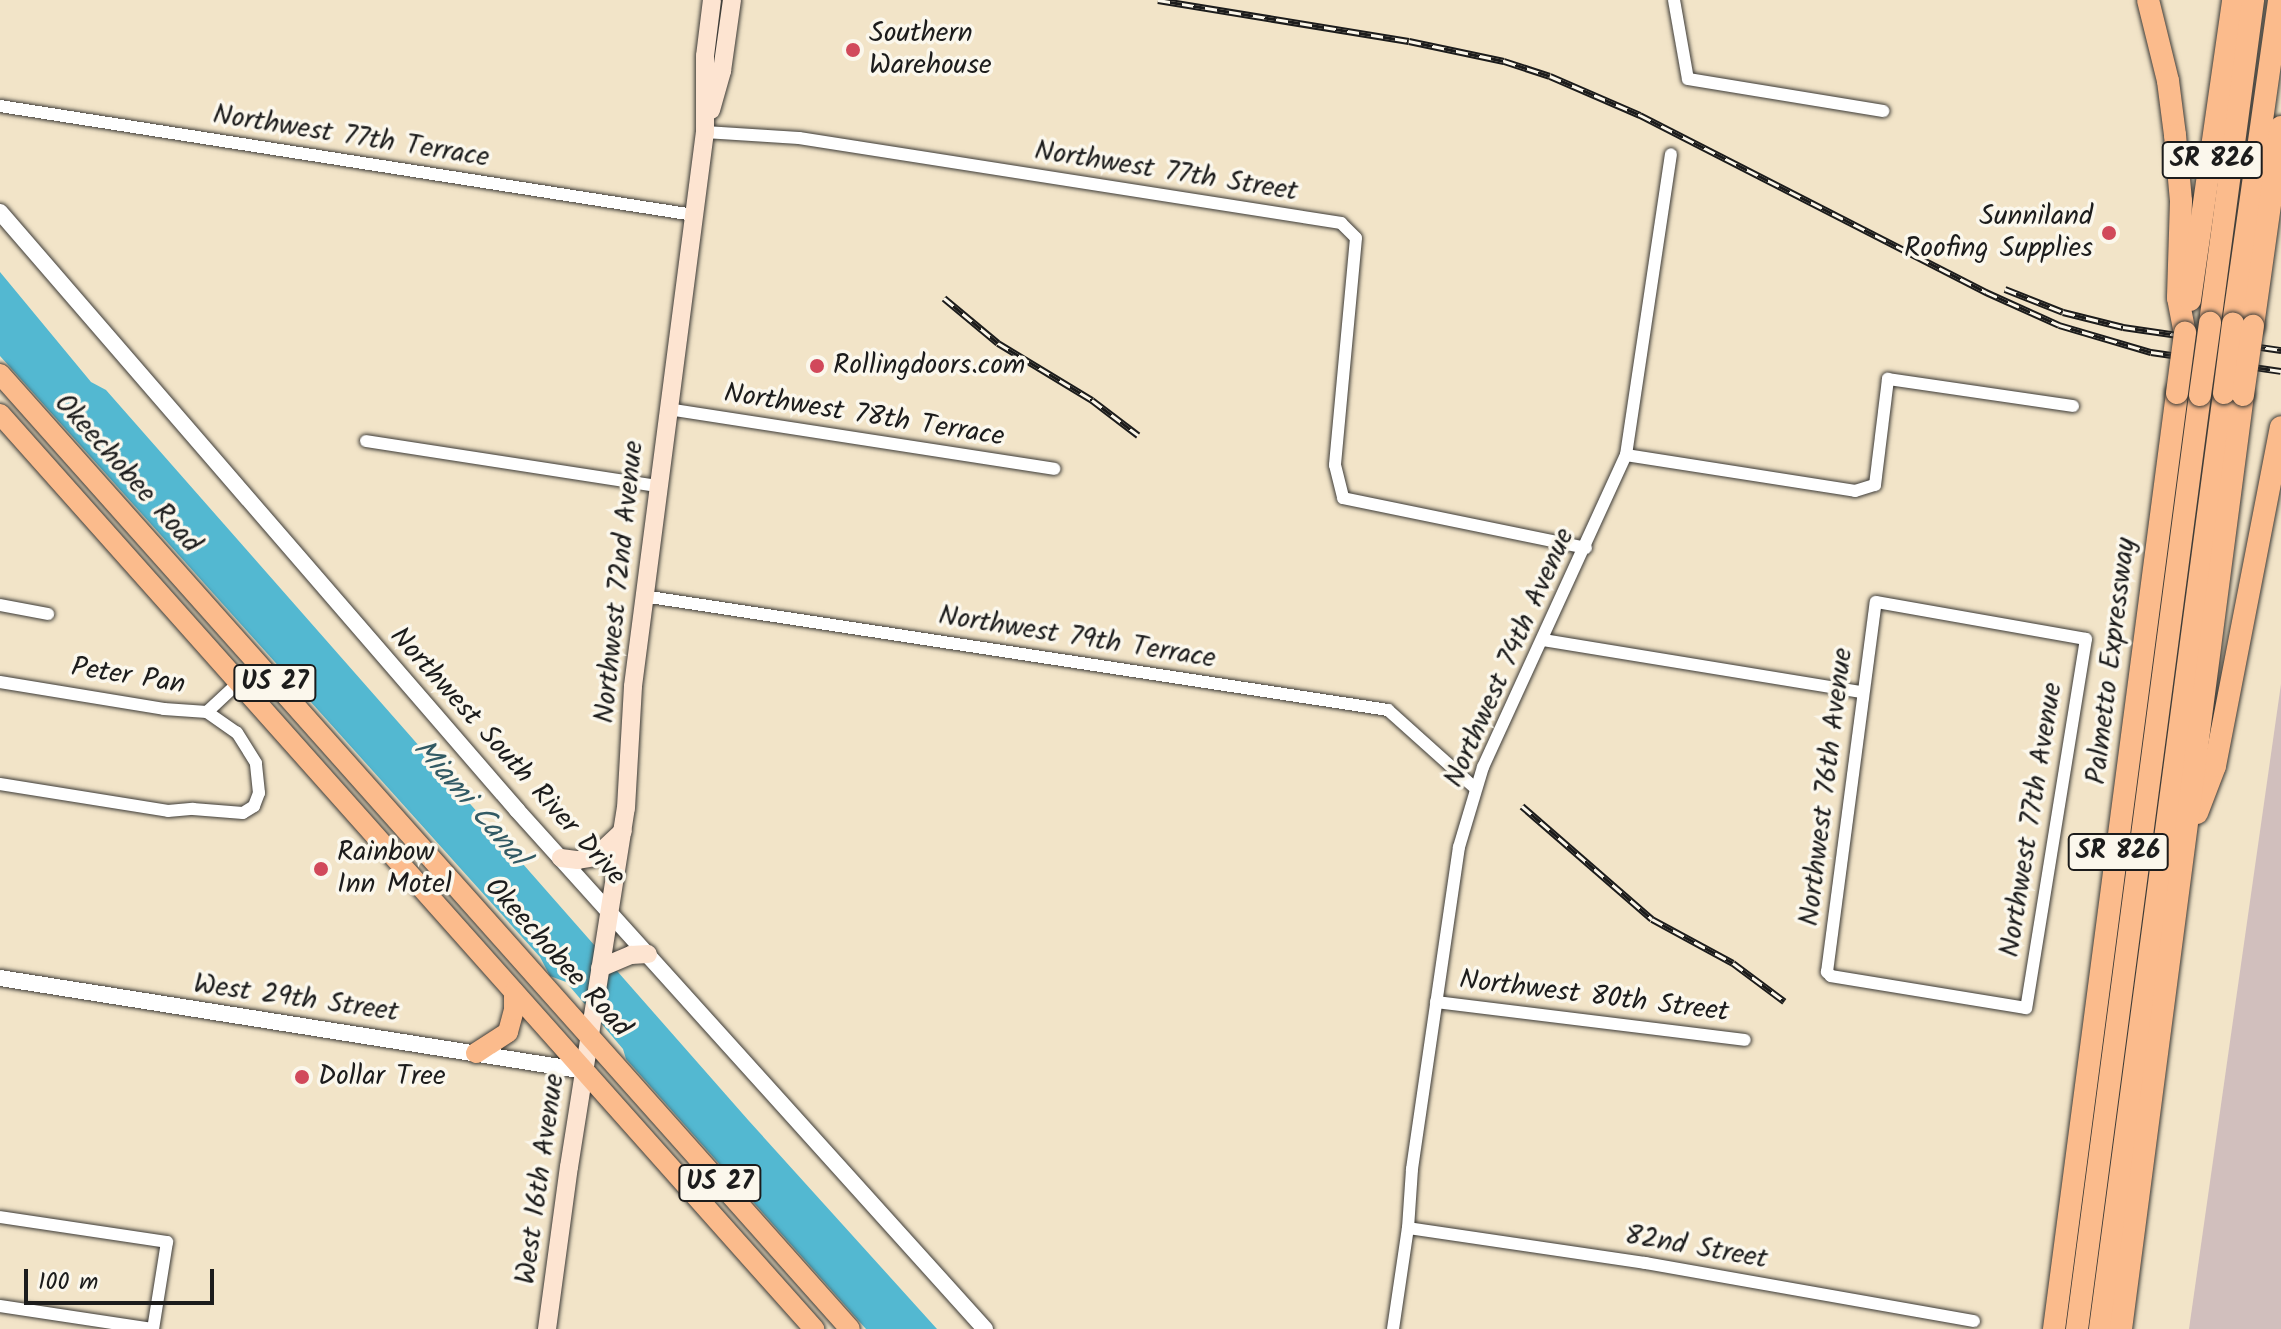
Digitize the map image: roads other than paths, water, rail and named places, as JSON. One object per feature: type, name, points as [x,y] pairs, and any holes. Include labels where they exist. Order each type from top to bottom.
[{"type":"highway","points":[[2148,0],[2168,81],[2177,156],[2181,201],[2178,298],[2185,324]]},
{"type":"highway","name":"Palmetto Expressway","points":[[2055,1323],[2185,324],[2233,0]]},
{"type":"highway","points":[[2077,1329],[2253,0]]},
{"type":"highway","points":[[2243,325],[2279,0]]},
{"type":"highway","name":"SR 826","points":[[2121,1329],[2185,848],[2243,325],[2281,127]]},
{"type":"highway","name":"Okeechobee Road","points":[[0,374],[592,1028],[850,1329]]},
{"type":"highway","points":[[2100,1329],[2234,394]]},
{"type":"highway","name":"Okeechobee Road","points":[[0,414],[814,1329]]},
{"type":"highway","points":[[2185,848],[2215,766],[2281,427]]},
{"type":"highway","points":[[476,1053],[508,1032],[514,1010],[514,992]]},
{"type":"main road","name":"Northwest 72nd Avenue","points":[[592,1028],[623,831],[643,596],[705,132],[705,56],[712,0]]},
{"type":"main road","name":"Northwest 72nd Avenue","points":[[705,132],[722,71],[732,0]]},
{"type":"main road","points":[[561,858],[578,860],[595,857],[623,831]]},
{"type":"main road","points":[[600,968],[639,954]]},
{"type":"main road","name":"West 16th Avenue","points":[[547,1329],[592,1028]]},
{"type":"street","points":[[1675,4],[1688,79],[1883,111]]},
{"type":"street","name":"Northwest 77th Terrace","points":[[0,106],[694,215]]},
{"type":"street","name":"Northwest 77th Street","points":[[705,132],[799,138],[1341,223],[1356,238],[1335,465],[1343,498],[1586,548]]},
{"type":"street","name":"Northwest 74th Avenue","points":[[1393,1329],[1408,1228],[1412,1169],[1459,847],[1475,788],[1626,455],[1671,154]]},
{"type":"street","name":"Northwest South River Drive","points":[[0,212],[225,477],[609,911],[639,954],[985,1329]]},
{"type":"street","points":[[1626,455],[1855,491],[1875,485],[1888,379],[2073,406]]},
{"type":"street","name":"Northwest 78th Terrace","points":[[668,409],[1054,469]]},
{"type":"street","points":[[366,441],[658,486]]},
{"type":"street","name":"Northwest 79th Terrace","points":[[643,596],[1388,710],[1475,788]]},
{"type":"street","name":"Northwest 76th Avenue","points":[[1831,976],[1827,972],[1876,602],[2086,639]]},
{"type":"street","points":[[0,605],[48,614]]},
{"type":"street","name":"Northwest 77th Avenue","points":[[1831,976],[2026,1008],[2086,639]]},
{"type":"street","points":[[1543,640],[1862,692]]},
{"type":"street","name":"Peter Pan","points":[[0,682],[164,709],[207,712],[238,683]]},
{"type":"street","points":[[0,784],[168,811],[193,809],[243,813],[254,806],[259,793],[259,777],[246,742],[207,712]]},
{"type":"street","name":"West 29th Street","points":[[0,978],[585,1071]]},
{"type":"street","name":"Northwest 80th Street","points":[[1436,1002],[1745,1040]]},
{"type":"street","points":[[0,1217],[167,1242],[152,1329],[0,1306]]},
{"type":"street","name":"82nd Street","points":[[1408,1228],[1641,1263],[1974,1321]]},
{"type":"water","points":[[0,272],[91,382],[106,390],[749,1121],[937,1329],[866,1329],[626,1059],[623,1049],[566,982],[550,976],[540,957],[0,356]]},
{"type":"railway","points":[[1158,0],[1409,41],[1504,61],[1550,76],[1640,115],[1986,292],[2059,325],[2151,352],[2281,371]]},
{"type":"railway","points":[[2005,289],[2063,312],[2123,327],[2281,350]]},
{"type":"railway","points":[[944,298],[998,343],[1092,400],[1138,435]]},
{"type":"railway","points":[[1522,806],[1652,919],[1733,963],[1784,1001]]},
{"type":"place","name":"Southern Warehouse","points":[[853,50]]},
{"type":"place","name":"Sunniland Roofing Supplies","points":[[2109,233]]},
{"type":"place","name":"Rollingdoors.com","points":[[817,366]]},
{"type":"place","name":"Rainbow Inn Motel","points":[[321,869]]},
{"type":"place","name":"Dollar Tree","points":[[302,1077]]},
{"type":"water label","name":"Miami Canal","points":[[470,803]]}]
